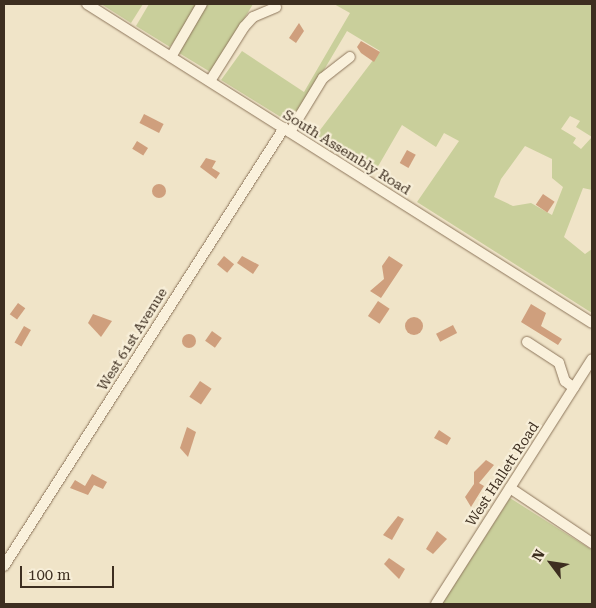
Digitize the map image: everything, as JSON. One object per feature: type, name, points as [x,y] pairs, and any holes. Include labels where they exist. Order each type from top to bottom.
[{"type":"street","name":"South Assembly Road","points":[[88,4],[592,323]]},
{"type":"street","points":[[171,57],[202,4]]},
{"type":"street","points":[[210,81],[244,27],[253,17],[276,7]]},
{"type":"street","name":"West 61st Avenue","points":[[4,566],[287,130],[323,78],[350,57]]},
{"type":"street","points":[[527,342],[559,363],[565,381],[574,388]]},
{"type":"street","name":"West Hallett Road","points":[[436,604],[592,359]]},
{"type":"street","points":[[510,488],[592,543]]},
{"type":"green space","points":[[101,4],[143,4],[131,23]]},
{"type":"green space","points":[[149,4],[200,4],[170,47],[136,26]]},
{"type":"green space","points":[[204,4],[253,4],[212,73],[179,53]]},
{"type":"green space","points":[[334,4],[592,4],[592,137],[592,190],[583,188],[564,237],[585,254],[592,249],[592,313],[417,202],[459,141],[444,133],[436,147],[402,125],[373,175],[314,138],[380,51],[347,31],[292,124],[221,80],[242,51],[304,92],[350,13]],"holes":[[[570,116],[580,121],[576,127],[592,137],[581,149],[573,143],[576,138],[561,129]],[[525,146],[552,159],[552,178],[563,187],[552,215],[531,203],[513,206],[494,197],[501,179]]]},
{"type":"green space","points":[[510,498],[592,550],[592,604],[442,604]]},
{"type":"building","points":[[299,23],[304,31],[296,43],[289,38]]},
{"type":"building","points":[[361,41],[380,52],[374,62],[361,53],[357,47]]},
{"type":"building","points":[[144,114],[164,124],[159,133],[139,123]]},
{"type":"building","points":[[137,141],[148,148],[143,156],[132,149]]},
{"type":"building","points":[[407,150],[416,155],[408,168],[400,163]]},
{"type":"building","points":[[206,158],[216,161],[212,168],[220,173],[216,179],[200,167]]},
{"type":"building","points":[[156,184],[162,184],[166,191],[162,198],[156,198],[152,194],[152,188]]},
{"type":"building","points":[[543,194],[555,202],[547,213],[536,205]]},
{"type":"building","points":[[224,256],[234,264],[227,273],[217,265]]},
{"type":"building","points":[[242,256],[259,265],[253,274],[237,263]]},
{"type":"building","points":[[389,256],[403,265],[381,298],[370,291],[384,279],[382,266]]},
{"type":"building","points":[[378,301],[390,309],[380,324],[368,316]]},
{"type":"building","points":[[18,303],[25,308],[17,320],[10,314]]},
{"type":"building","points":[[531,304],[546,313],[541,326],[562,339],[558,345],[521,322]]},
{"type":"building","points":[[93,314],[112,321],[101,337],[88,323]]},
{"type":"building","points":[[414,317],[420,320],[423,326],[420,332],[414,335],[408,332],[405,326],[408,320]]},
{"type":"building","points":[[453,325],[457,333],[440,342],[436,334]]},
{"type":"building","points":[[24,326],[31,330],[21,346],[14,342]]},
{"type":"building","points":[[212,331],[222,338],[215,348],[205,341]]},
{"type":"building","points":[[186,334],[192,334],[196,341],[192,348],[186,348],[182,344],[182,338]]},
{"type":"building","points":[[200,381],[212,389],[201,405],[189,397]]},
{"type":"building","points":[[187,427],[196,432],[188,457],[180,448]]},
{"type":"building","points":[[439,430],[451,438],[447,445],[434,438]]},
{"type":"building","points":[[486,460],[494,465],[479,483],[484,486],[471,507],[465,497],[474,484],[474,472]]},
{"type":"building","points":[[92,474],[107,482],[103,489],[94,485],[88,495],[70,488],[75,480],[85,486]]},
{"type":"building","points":[[398,516],[404,519],[392,540],[383,535]]},
{"type":"building","points":[[437,531],[447,539],[433,554],[426,549]]},
{"type":"building","points":[[389,558],[405,569],[399,579],[384,564]]}]
